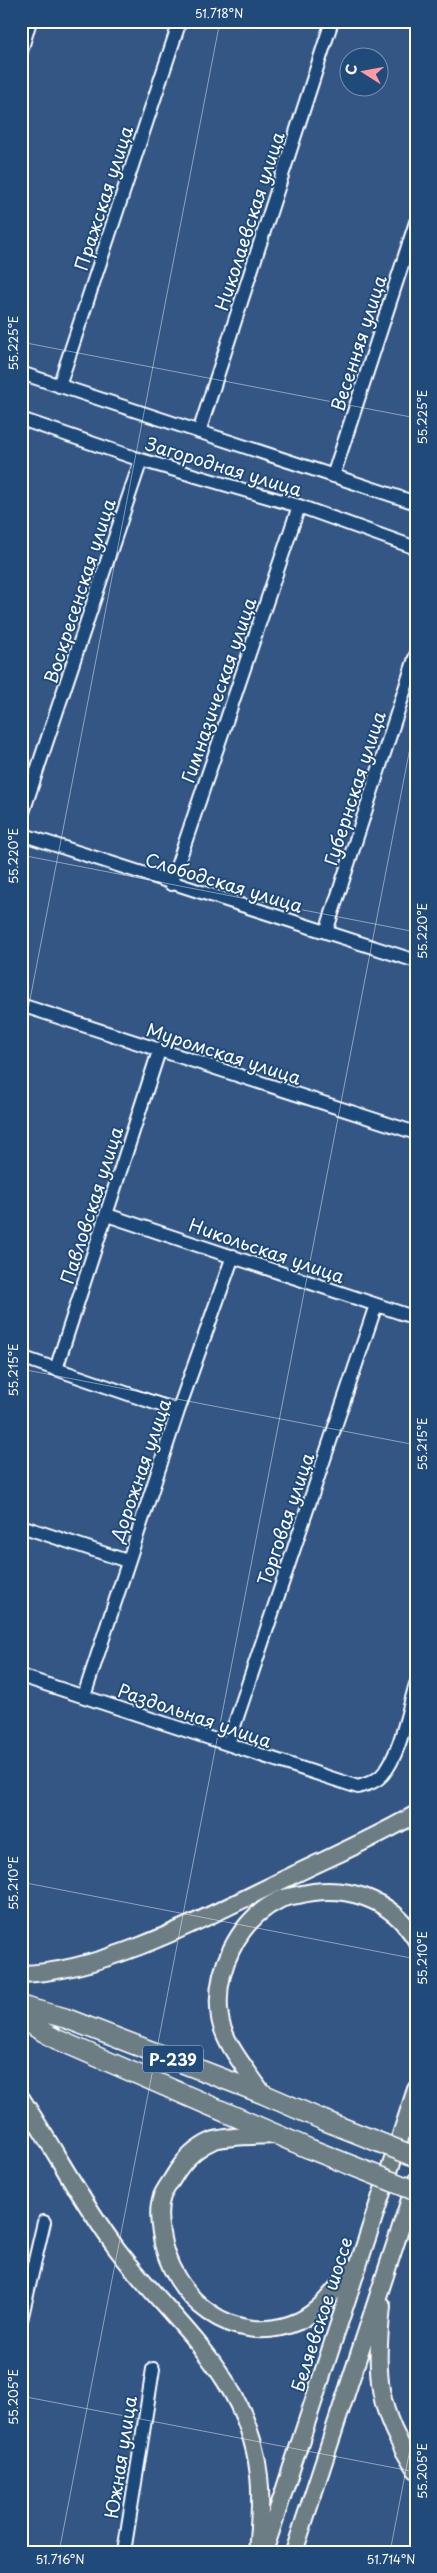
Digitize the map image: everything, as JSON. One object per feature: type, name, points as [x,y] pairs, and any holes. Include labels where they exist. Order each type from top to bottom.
[{"type":"highway","name":"Р-239","points":[[21,2006],[65,2018],[263,2094],[416,2157]]},
{"type":"highway","name":"Р-239","points":[[21,2019],[56,2038],[273,2135],[416,2191]]},
{"type":"main road","points":[[21,1974],[44,1974],[97,1962],[158,1937],[264,1889],[416,1814]]},
{"type":"main road","points":[[263,2094],[229,2042],[220,2019],[219,1995],[225,1960],[245,1926],[280,1900],[330,1889],[356,1894],[384,1905],[407,1925],[416,1940]]},
{"type":"main road","name":"Беляевское шоссе","points":[[264,2552],[416,2089]]},
{"type":"main road","points":[[21,2098],[71,2180],[117,2248],[201,2346],[233,2391],[245,2416],[254,2445],[260,2477],[257,2552]]},
{"type":"main road","points":[[273,2135],[213,2140],[184,2160],[162,2197],[159,2220],[163,2251],[175,2278],[190,2297],[212,2315],[230,2323],[253,2328],[274,2327],[299,2320],[322,2305],[359,2261]]},
{"type":"main road","points":[[294,2552],[416,2180]]},
{"type":"main road","points":[[385,2276],[378,2370],[383,2406],[397,2442],[416,2470]]},
{"type":"street","points":[[21,51],[30,21]]},
{"type":"street","name":"Пражская улица","points":[[59,386],[180,21]]},
{"type":"street","name":"Николаевская улица","points":[[199,432],[332,21]]},
{"type":"street","name":"Весенняя улица","points":[[333,476],[416,222]]},
{"type":"street","points":[[21,373],[416,503]]},
{"type":"street","name":"Загородная улица","points":[[21,418],[141,460],[298,506],[416,548]]},
{"type":"street","name":"Воскресенская улица","points":[[21,818],[141,460]]},
{"type":"street","name":"Гимназическая улица","points":[[171,884],[298,506]]},
{"type":"street","name":"Губернская улица","points":[[326,932],[416,655]]},
{"type":"street","name":"Слободская улица","points":[[21,834],[171,884],[416,961]]},
{"type":"street","name":"Муромская улица","points":[[21,1005],[416,1133]]},
{"type":"street","name":"Павловская улица","points":[[56,1369],[159,1051]]},
{"type":"street","name":"Никольская улица","points":[[107,1215],[416,1318]]},
{"type":"street","name":"Дорожная улица","points":[[84,1696],[127,1561],[232,1256]]},
{"type":"street","name":"Торговая улица","points":[[228,1744],[376,1305]]},
{"type":"street","points":[[21,1357],[178,1411]]},
{"type":"street","points":[[21,1526],[127,1561]]},
{"type":"street","name":"Раздольная улица","points":[[21,1676],[358,1787],[372,1783],[382,1776],[391,1762],[416,1684]]},
{"type":"street","points":[[21,2320],[44,2222]]},
{"type":"street","name":"Южная улица","points":[[124,2552],[153,2368]]}]
